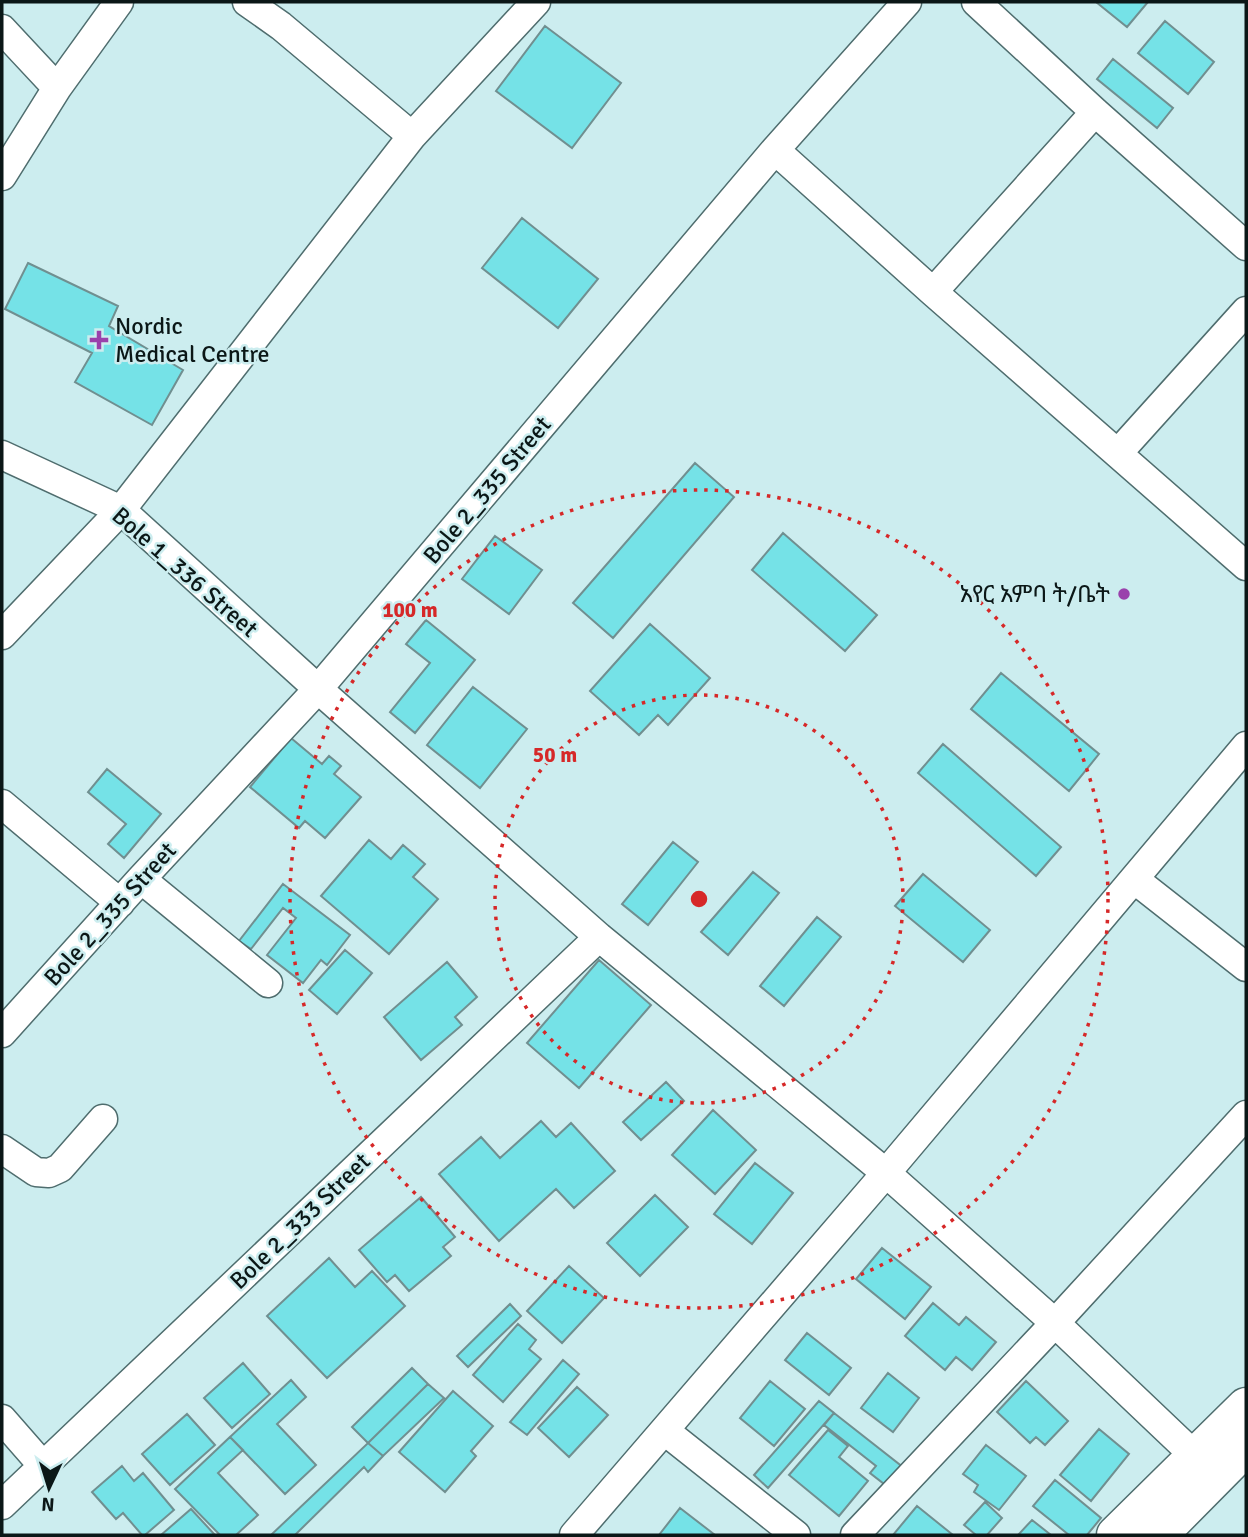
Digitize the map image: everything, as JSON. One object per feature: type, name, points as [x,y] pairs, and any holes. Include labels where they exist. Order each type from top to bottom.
[{"type":"main road","points":[[1116,1535],[1246,1407]]},
{"type":"main road","points":[[1158,1535],[1246,1446]]},
{"type":"street","points":[[2,176],[57,88],[119,2]]},
{"type":"street","points":[[247,2],[281,26],[412,136]]},
{"type":"street","points":[[2,635],[121,510],[412,136],[536,2]]},
{"type":"street","name":"Bole 2_335 Street","points":[[2,1033],[141,879],[318,690],[775,149],[907,2]]},
{"type":"street","points":[[976,2],[1246,246]]},
{"type":"street","points":[[2,29],[57,88]]},
{"type":"street","points":[[933,292],[1095,112]]},
{"type":"street","points":[[775,149],[933,292],[1246,566]]},
{"type":"street","points":[[1118,453],[1246,312]]},
{"type":"street","name":"Bole 1_336 Street","points":[[2,455],[121,510],[318,690],[599,937],[886,1173],[1055,1323],[1196,1457]]},
{"type":"street","points":[[574,1535],[886,1173],[1246,746]]},
{"type":"street","points":[[2,804],[120,903]]},
{"type":"street","points":[[141,879],[268,983]]},
{"type":"street","points":[[1134,879],[1246,967]]},
{"type":"street","name":"Bole 2_333 Street","points":[[2,1505],[599,937]]},
{"type":"street","points":[[855,1535],[1246,1115]]},
{"type":"street","points":[[2,1149],[36,1172],[49,1173],[61,1168],[103,1119]]},
{"type":"street","points":[[2,1419],[44,1467]]},
{"type":"street","points":[[665,1430],[796,1535]]},
{"type":"building","points":[[1096,2],[1148,2],[1127,27]]},
{"type":"building","points":[[1165,21],[1214,62],[1188,94],[1138,53]]},
{"type":"building","points":[[545,26],[621,83],[572,148],[496,91]]},
{"type":"building","points":[[1113,59],[1173,108],[1157,128],[1097,79]]},
{"type":"building","points":[[522,218],[598,279],[558,328],[482,268]]},
{"type":"building","name":"Nordic Medical Centre","points":[[28,263],[118,306],[109,326],[183,370],[152,425],[75,382],[92,353],[5,309]]},
{"type":"building","points":[[695,463],[734,497],[613,638],[573,603]]},
{"type":"building","points":[[783,533],[877,615],[845,651],[752,570]]},
{"type":"building","points":[[495,536],[542,570],[509,614],[462,579]]},
{"type":"building","points":[[426,620],[475,660],[415,733],[390,712],[430,663],[406,644]]},
{"type":"building","points":[[650,624],[710,678],[668,725],[658,715],[639,735],[590,691]]},
{"type":"building","points":[[1001,673],[1099,754],[1069,791],[971,709]]},
{"type":"building","points":[[473,687],[527,729],[480,788],[427,745]]},
{"type":"building","points":[[291,738],[322,764],[329,756],[341,766],[334,774],[361,797],[325,838],[305,821],[299,828],[250,787]]},
{"type":"building","points":[[943,744],[1061,847],[1036,876],[918,773]]},
{"type":"building","points":[[107,769],[161,814],[124,858],[108,844],[126,824],[88,792]]},
{"type":"building","points":[[369,840],[391,859],[403,845],[425,864],[413,877],[438,899],[389,954],[321,896]]},
{"type":"building","points":[[673,842],[698,862],[648,925],[622,904]]},
{"type":"building","points":[[753,872],[779,893],[728,955],[701,932]]},
{"type":"building","points":[[923,874],[990,930],[963,962],[895,906]]},
{"type":"building","points":[[283,884],[350,935],[327,965],[321,960],[303,983],[267,955],[296,918],[283,908],[251,949],[239,941]]},
{"type":"building","points":[[817,917],[841,937],[784,1006],[760,986]]},
{"type":"building","points":[[345,950],[372,973],[337,1014],[309,990]]},
{"type":"building","points":[[599,960],[651,1005],[579,1088],[527,1043]]},
{"type":"building","points":[[447,962],[477,997],[455,1017],[462,1025],[421,1060],[384,1017]]},
{"type":"building","points":[[666,1082],[684,1101],[641,1140],[623,1122]]},
{"type":"building","points":[[713,1110],[756,1150],[715,1194],[672,1155]]},
{"type":"building","points":[[541,1121],[556,1137],[571,1123],[615,1171],[574,1208],[556,1189],[499,1241],[439,1174],[481,1137],[500,1158]]},
{"type":"building","points":[[755,1163],[793,1193],[752,1244],[714,1214]]},
{"type":"building","points":[[655,1195],[688,1227],[640,1276],[607,1243]]},
{"type":"building","points":[[421,1197],[455,1237],[443,1247],[451,1256],[409,1291],[395,1275],[387,1282],[359,1250]]},
{"type":"building","points":[[882,1248],[931,1287],[905,1319],[856,1279]]},
{"type":"building","points":[[329,1258],[355,1287],[372,1271],[405,1306],[327,1378],[267,1316]]},
{"type":"building","points":[[569,1266],[604,1298],[562,1343],[527,1311]]},
{"type":"building","points":[[933,1303],[959,1325],[966,1317],[996,1342],[972,1370],[956,1357],[945,1370],[905,1336]]},
{"type":"building","points":[[510,1304],[521,1316],[468,1367],[457,1356]]},
{"type":"building","points":[[518,1324],[536,1340],[529,1349],[541,1359],[503,1402],[473,1375]]},
{"type":"building","points":[[807,1333],[851,1368],[829,1395],[785,1360]]},
{"type":"building","points":[[563,1360],[579,1374],[527,1435],[510,1422]]},
{"type":"building","points":[[243,1363],[270,1394],[232,1428],[204,1398]]},
{"type":"building","points":[[412,1368],[428,1384],[368,1443],[352,1427]]},
{"type":"building","points":[[888,1373],[919,1398],[893,1432],[861,1408]]},
{"type":"building","points":[[291,1380],[306,1397],[277,1424],[316,1465],[285,1494],[230,1437]]},
{"type":"building","points":[[770,1381],[805,1409],[774,1446],[740,1418]]},
{"type":"building","points":[[1026,1381],[1068,1421],[1045,1445],[1036,1437],[1030,1443],[997,1412]]},
{"type":"building","points":[[428,1384],[444,1398],[383,1456],[368,1443]]},
{"type":"building","points":[[577,1387],[608,1415],[569,1457],[538,1428]]},
{"type":"building","points":[[453,1391],[493,1426],[471,1451],[476,1456],[445,1492],[399,1452]]},
{"type":"building","points":[[819,1401],[834,1413],[768,1488],[754,1475]]},
{"type":"building","points":[[834,1413],[904,1468],[888,1487],[870,1473],[876,1466],[824,1425]]},
{"type":"building","points":[[187,1414],[215,1445],[170,1485],[142,1454]]},
{"type":"building","points":[[1099,1429],[1129,1454],[1091,1501],[1060,1475]]},
{"type":"building","points":[[828,1430],[848,1446],[839,1457],[868,1481],[839,1516],[789,1475]]},
{"type":"building","points":[[230,1437],[243,1450],[218,1473],[258,1515],[236,1535],[220,1535],[175,1489]]},
{"type":"building","points":[[368,1443],[383,1456],[368,1472],[364,1467],[295,1535],[271,1535]]},
{"type":"building","points":[[986,1445],[1026,1476],[999,1510],[974,1492],[978,1485],[963,1474]]},
{"type":"building","points":[[122,1466],[134,1481],[143,1473],[174,1510],[145,1535],[142,1535],[123,1513],[116,1519],[92,1492]]},
{"type":"building","points":[[1055,1480],[1101,1518],[1087,1535],[1069,1535],[1033,1506]]},
{"type":"building","points":[[985,1502],[1002,1518],[987,1535],[976,1535],[964,1525]]},
{"type":"building","points":[[917,1506],[953,1535],[893,1535]]},
{"type":"building","points":[[680,1508],[715,1535],[659,1535]]},
{"type":"building","points":[[191,1509],[215,1535],[161,1535]]},
{"type":"building","points":[[1032,1520],[1051,1535],[1018,1535]]},
{"type":"place","name":"Nordic Medical Centre","points":[[99,340]]},
{"type":"place","name":"አየር አምባ ት/ቤት","points":[[1124,594]]}]
